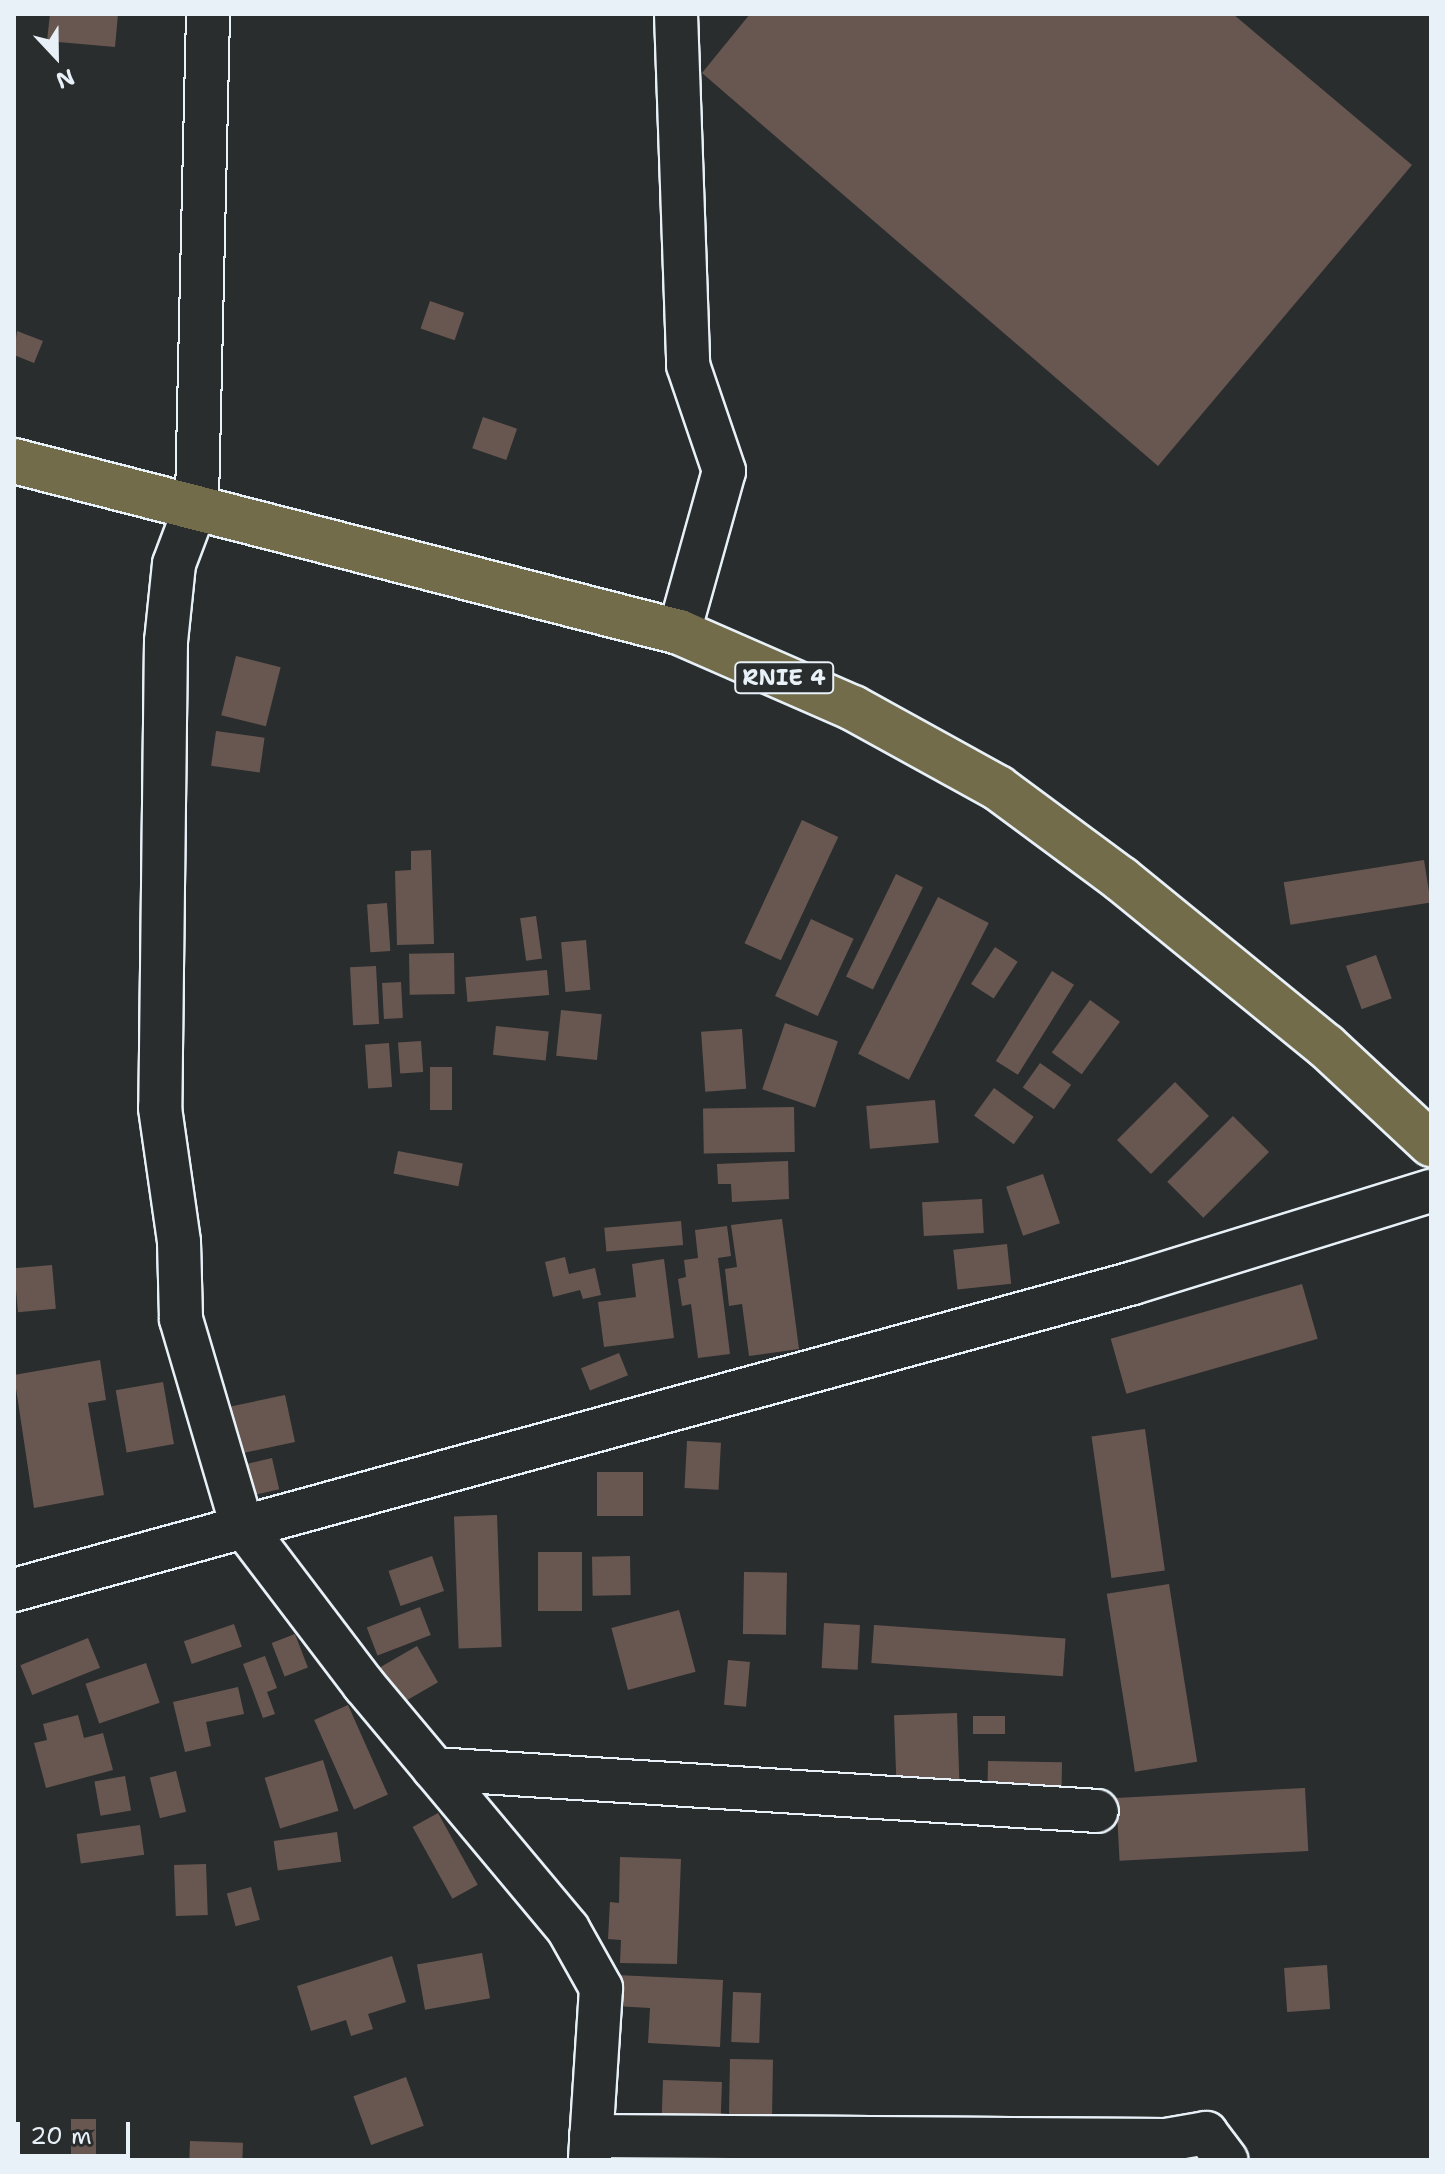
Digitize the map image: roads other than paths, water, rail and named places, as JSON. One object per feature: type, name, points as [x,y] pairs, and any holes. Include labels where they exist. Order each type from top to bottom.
[{"type":"main road","name":"RNIE 4","points":[[14,461],[197,503],[679,632],[853,708],[998,788],[1326,1046],[1431,1144]]},
{"type":"street","points":[[208,14],[197,503],[174,564],[166,641],[160,1108],[179,1242],[181,1319],[241,1523],[434,1769],[568,1929],[601,1988],[591,2148],[1135,2140],[1206,2133],[1226,2160]]},
{"type":"street","points":[[676,14],[688,365],[724,471],[679,632]]},
{"type":"street","points":[[14,1590],[241,1523],[1133,1283],[1431,1191]]},
{"type":"street","points":[[434,1769],[1097,1811]]}]
